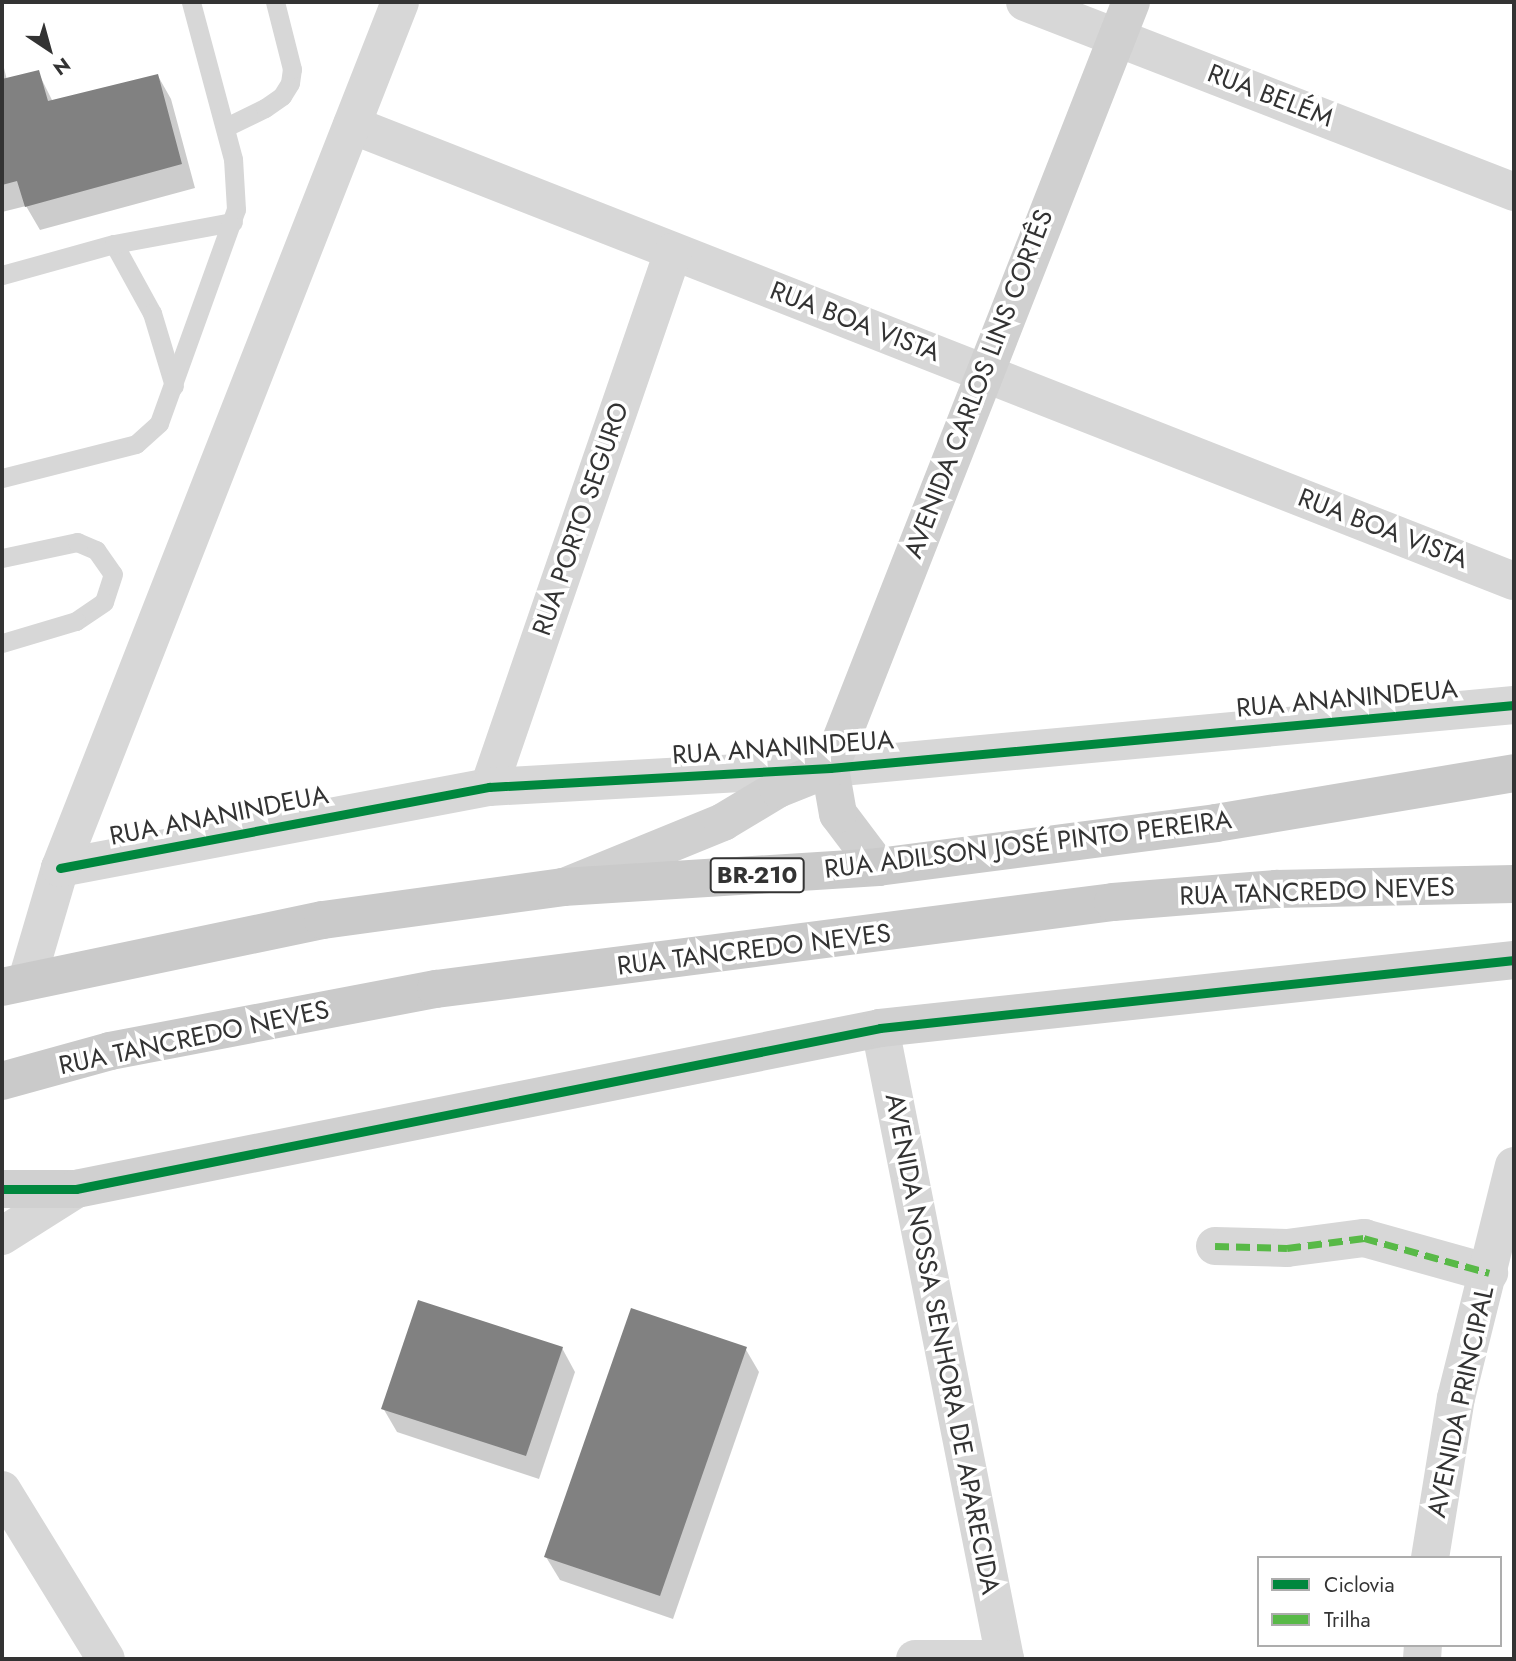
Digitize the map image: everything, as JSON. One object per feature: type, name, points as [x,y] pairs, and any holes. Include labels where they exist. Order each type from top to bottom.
[{"type":"main road","name":"RUA ADILSON JOSÉ PINTO PEREIRA","points":[[14,983],[323,920],[563,887],[878,867],[1216,823],[1514,773]]},
{"type":"main road","name":"RUA TANCREDO NEVES","points":[[2,1081],[110,1051],[436,989],[1113,902],[1276,889],[1514,884]]},
{"type":"street","points":[[14,983],[400,2]]},
{"type":"street","name":"RUA BELÉM","points":[[1025,2],[1124,19],[1514,192]]},
{"type":"street","name":"AVENIDA CARLOS LINS CORTÊS","points":[[830,768],[982,372],[1124,19]]},
{"type":"street","name":"RUA BOA VISTA","points":[[352,125],[1514,581]]},
{"type":"street","name":"RUA PORTO SEGURO","points":[[489,787],[673,252]]},
{"type":"street","name":"RUA ANANINDEUA","points":[[60,868],[489,787],[830,768],[1514,705]]},
{"type":"street","points":[[563,887],[723,822],[778,789],[830,768],[838,814],[878,867]]},
{"type":"street","points":[[2,1189],[76,1189],[880,1028],[1514,960]]},
{"type":"street","name":"AVENIDA NOSSA SENHORA DE APARECIDA","points":[[880,1028],[1005,1659]]},
{"type":"street","name":"AVENIDA PRINCIPAL","points":[[1430,1556],[1457,1398],[1514,1166]]},
{"type":"street","points":[[2,1236],[76,1189]]},
{"type":"street","points":[[1215,1246],[1287,1248],[1364,1238],[1489,1273]]},
{"type":"street","points":[[2,1490],[106,1659]]},
{"type":"street","points":[[915,1659],[1005,1659]]},
{"type":"lane","points":[[2,478],[136,444],[159,423],[174,386],[233,222],[236,187],[226,127],[191,2]]},
{"type":"lane","points":[[226,127],[265,108],[290,83],[292,69],[275,2]]},
{"type":"lane","points":[[2,275],[114,244],[233,222]]},
{"type":"lane","points":[[114,244],[152,313],[174,386]]},
{"type":"lane","points":[[2,558],[77,542],[96,550],[113,574],[104,602],[76,621],[2,643]]},
{"type":"building","points":[[39,70],[48,101],[158,74],[182,164],[25,207],[17,181],[2,185],[2,79]]},
{"type":"building","points":[[418,1300],[563,1347],[526,1456],[381,1409]]},
{"type":"building","points":[[631,1308],[747,1347],[660,1596],[544,1557]]},
{"type":"marked path","points":[[1215,1246],[1287,1248],[1364,1238],[1489,1273]]},
{"type":"cycle path","points":[[60,868],[489,787],[830,768],[1514,705]]},
{"type":"cycle path","points":[[2,1189],[76,1189],[880,1028],[1514,960]]}]
